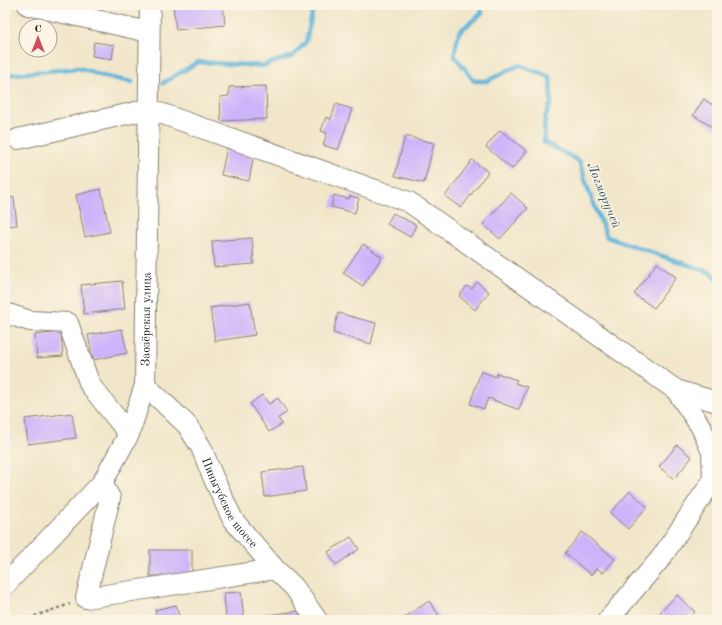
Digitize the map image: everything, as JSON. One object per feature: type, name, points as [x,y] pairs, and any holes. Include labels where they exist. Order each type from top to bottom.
[{"type":"street","points":[[28,5],[149,32]]},
{"type":"street","name":"Заозёрская улица","points":[[5,585],[102,483],[129,434],[145,385],[150,5]]},
{"type":"street","points":[[18,138],[149,109],[409,202],[676,390],[717,402]]},
{"type":"street","points":[[5,313],[30,321],[68,323],[90,385],[129,434]]},
{"type":"street","name":"Пиньгубское шоссе","points":[[145,385],[187,425],[201,447],[233,520],[275,569],[294,587],[317,620]]},
{"type":"street","points":[[608,620],[661,558],[715,478],[712,452],[709,445],[701,428],[676,390]]},
{"type":"street","points":[[102,483],[110,498],[86,598],[275,569]]},
{"type":"path","points":[[23,620],[86,598]]},
{"type":"building","points":[[173,5],[223,5],[225,25],[176,30]]},
{"type":"building","points":[[94,42],[114,45],[112,59],[92,56]]},
{"type":"building","points":[[266,86],[267,119],[221,121],[220,97],[229,96],[229,87]]},
{"type":"building","points":[[704,99],[717,108],[717,130],[693,115]]},
{"type":"building","points":[[336,104],[352,109],[338,150],[323,145],[327,133],[321,131],[326,117],[331,119]]},
{"type":"building","points":[[500,130],[527,151],[512,169],[486,147]]},
{"type":"building","points":[[405,136],[434,143],[424,183],[395,176]]},
{"type":"building","points":[[227,148],[254,154],[249,181],[221,175]]},
{"type":"building","points":[[472,160],[488,172],[461,208],[445,196]]},
{"type":"building","points":[[101,189],[110,232],[85,237],[76,195]]},
{"type":"building","points":[[511,193],[528,208],[500,239],[483,224]]},
{"type":"building","points":[[334,195],[349,199],[350,196],[359,198],[355,213],[331,207]]},
{"type":"building","points":[[14,197],[17,225],[5,226],[5,199]]},
{"type":"building","points":[[393,213],[416,225],[410,237],[387,224]]},
{"type":"building","points":[[252,238],[254,264],[214,267],[212,241]]},
{"type":"building","points":[[363,244],[382,257],[363,286],[343,273]]},
{"type":"building","points":[[657,263],[676,277],[654,308],[634,294]]},
{"type":"building","points":[[122,281],[125,309],[84,314],[81,285]]},
{"type":"building","points":[[477,282],[489,292],[475,310],[459,296],[467,286],[472,289]]},
{"type":"building","points":[[250,302],[255,335],[215,341],[210,308]]},
{"type":"building","points":[[338,313],[376,323],[371,344],[333,333]]},
{"type":"building","points":[[122,329],[127,353],[93,360],[88,335]]},
{"type":"building","points":[[61,332],[63,356],[37,358],[35,335]]},
{"type":"building","points":[[481,371],[496,377],[497,373],[517,380],[515,383],[527,387],[519,410],[488,398],[484,409],[470,404]]},
{"type":"building","points":[[262,395],[269,404],[278,398],[287,412],[278,418],[282,424],[269,432],[250,404]]},
{"type":"building","points":[[72,413],[76,438],[28,444],[25,419]]},
{"type":"building","points":[[677,445],[692,457],[674,479],[659,467]]},
{"type":"building","points":[[303,467],[306,491],[265,497],[262,472]]},
{"type":"building","points":[[630,491],[647,507],[628,529],[610,513]]},
{"type":"building","points":[[582,532],[615,559],[603,573],[597,568],[591,575],[565,553]]},
{"type":"building","points":[[351,537],[359,549],[336,565],[328,552]]},
{"type":"building","points":[[150,550],[192,550],[192,576],[150,576]]},
{"type":"building","points":[[241,592],[244,619],[226,620],[224,593]]},
{"type":"building","points":[[677,595],[695,612],[687,620],[668,620],[660,612]]},
{"type":"building","points":[[429,601],[442,620],[401,620]]},
{"type":"building","points":[[176,605],[180,620],[157,620],[155,610]]},
{"type":"building","points":[[299,611],[301,620],[260,620],[259,616]]},
{"type":"waterway","name":"Логморучей","points":[[163,83],[198,62],[262,66],[293,56],[306,42],[313,10],[317,5]]},
{"type":"waterway","name":"Логморучей","points":[[481,5],[482,13],[459,32],[454,55],[474,81],[487,81],[519,65],[550,77],[551,102],[545,119],[544,142],[579,161],[590,195],[607,237],[712,273],[717,280]]},
{"type":"waterway","name":"Логморучей","points":[[5,75],[79,68],[106,77],[132,82]]}]
